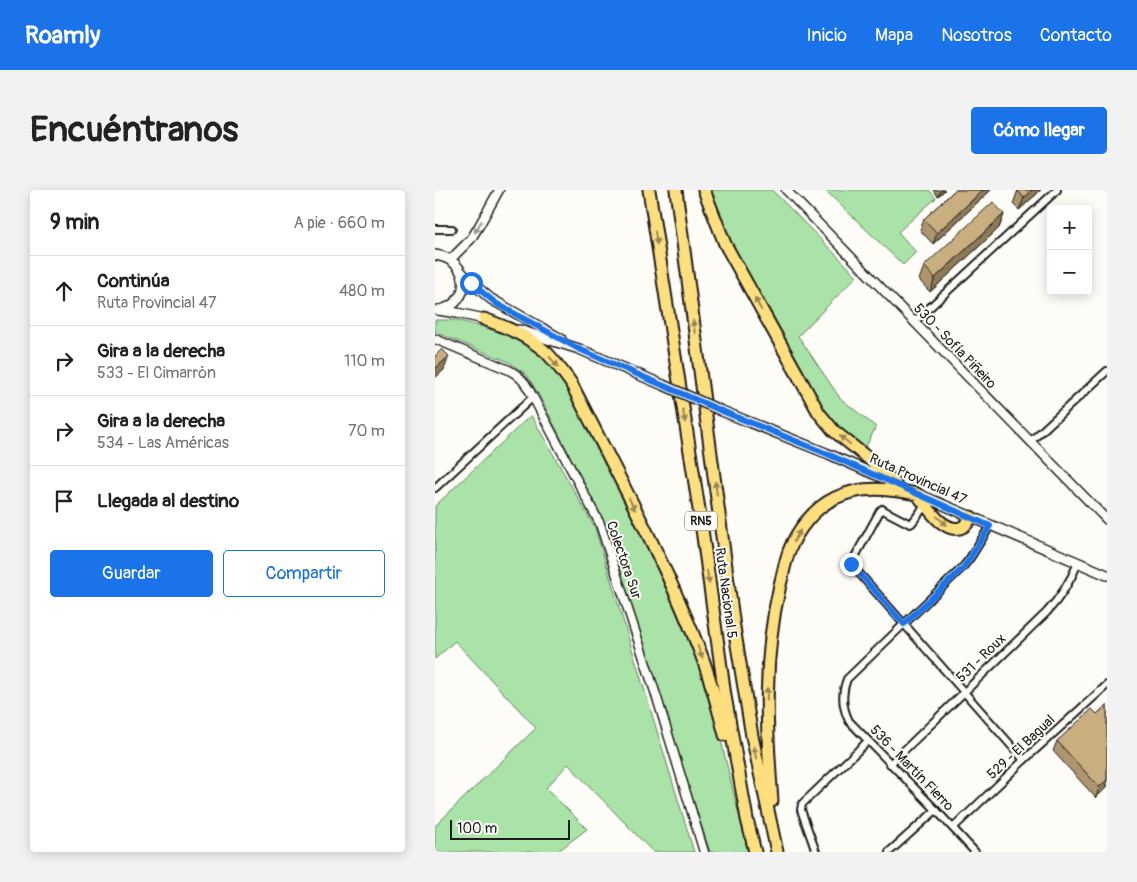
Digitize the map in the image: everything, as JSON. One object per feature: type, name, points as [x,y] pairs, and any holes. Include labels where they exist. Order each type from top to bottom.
[{"type":"highway","name":"Ruta Nacional 5","points":[[649,190],[701,522],[725,696],[747,820],[755,852]]},
{"type":"highway","name":"Ruta Nacional 5","points":[[676,190],[734,627],[752,736],[776,850]]},
{"type":"highway","points":[[704,190],[725,244],[819,413],[834,431],[895,483]]},
{"type":"highway","points":[[484,318],[529,339],[546,352],[571,382],[659,556],[702,656],[734,763],[747,820]]},
{"type":"highway","points":[[776,850],[768,754],[766,702],[768,663],[775,604],[789,551],[798,533],[808,518],[834,498],[870,489],[882,488],[917,494],[938,519],[951,528],[965,526],[971,517]]},
{"type":"main road","points":[[435,255],[451,259]]},
{"type":"main road","name":"Ruta Provincial 47","points":[[451,259],[471,283],[497,304],[579,349]]},
{"type":"main road","points":[[437,310],[454,304],[459,297],[463,289],[461,272]]},
{"type":"main road","name":"Ruta Provincial 47","points":[[437,310],[484,318],[579,349],[1107,575]]},
{"type":"street","points":[[451,259],[471,239],[499,190]]},
{"type":"street","name":"530 - Sofía Piñeiro","points":[[786,190],[1107,520]]},
{"type":"street","points":[[914,322],[1057,190]]},
{"type":"street","points":[[435,229],[452,228]]},
{"type":"street","name":"Colectora Sur","points":[[435,339],[516,374],[525,382],[533,397],[599,524],[660,707],[704,852]]},
{"type":"street","points":[[1031,441],[1107,371]]},
{"type":"street","points":[[435,488],[533,397]]},
{"type":"street","points":[[925,504],[910,524],[882,509],[851,564],[1025,760]]},
{"type":"street","points":[[904,624],[963,568],[990,526]]},
{"type":"street","name":"531 - Roux","points":[[891,764],[1057,600],[1071,580],[1078,563]]},
{"type":"street","name":"536 - Martín Fierro","points":[[904,624],[847,679],[842,695],[843,706],[849,721],[975,852]]},
{"type":"street","name":"529 - El Bagual","points":[[953,828],[1107,685]]},
{"type":"street","points":[[816,852],[801,810],[803,801],[868,741]]},
{"type":"street","points":[[889,852],[936,810]]},
{"type":"green space","points":[[708,190],[772,190],[857,276],[798,336],[840,398],[876,427],[865,448],[833,423],[815,397],[729,241]]},
{"type":"green space","points":[[825,190],[929,190],[936,198],[898,232],[916,252],[903,265]]},
{"type":"green space","points":[[435,320],[455,320],[513,337],[545,356],[563,377],[667,580],[710,695],[748,852],[710,852],[604,522],[540,397],[527,375],[509,362],[435,332]]},
{"type":"green space","points":[[531,415],[595,528],[694,852],[653,852],[568,764],[546,788],[587,829],[557,852],[435,852],[435,826],[536,728],[455,641],[435,659],[435,506]]},
{"type":"building","points":[[955,190],[983,190],[937,233],[924,219]]},
{"type":"building","points":[[1018,190],[1032,190],[1024,198]]},
{"type":"building","points":[[993,202],[1004,214],[935,278],[924,266]]},
{"type":"building","points":[[442,349],[449,356],[435,369],[435,356]]},
{"type":"building","points":[[1107,705],[1107,780],[1099,787],[1057,741],[1092,709],[1097,714]]},
{"type":"route","points":[[471,283],[497,304],[579,349],[895,483],[990,526],[963,568],[904,624],[851,564]]}]
